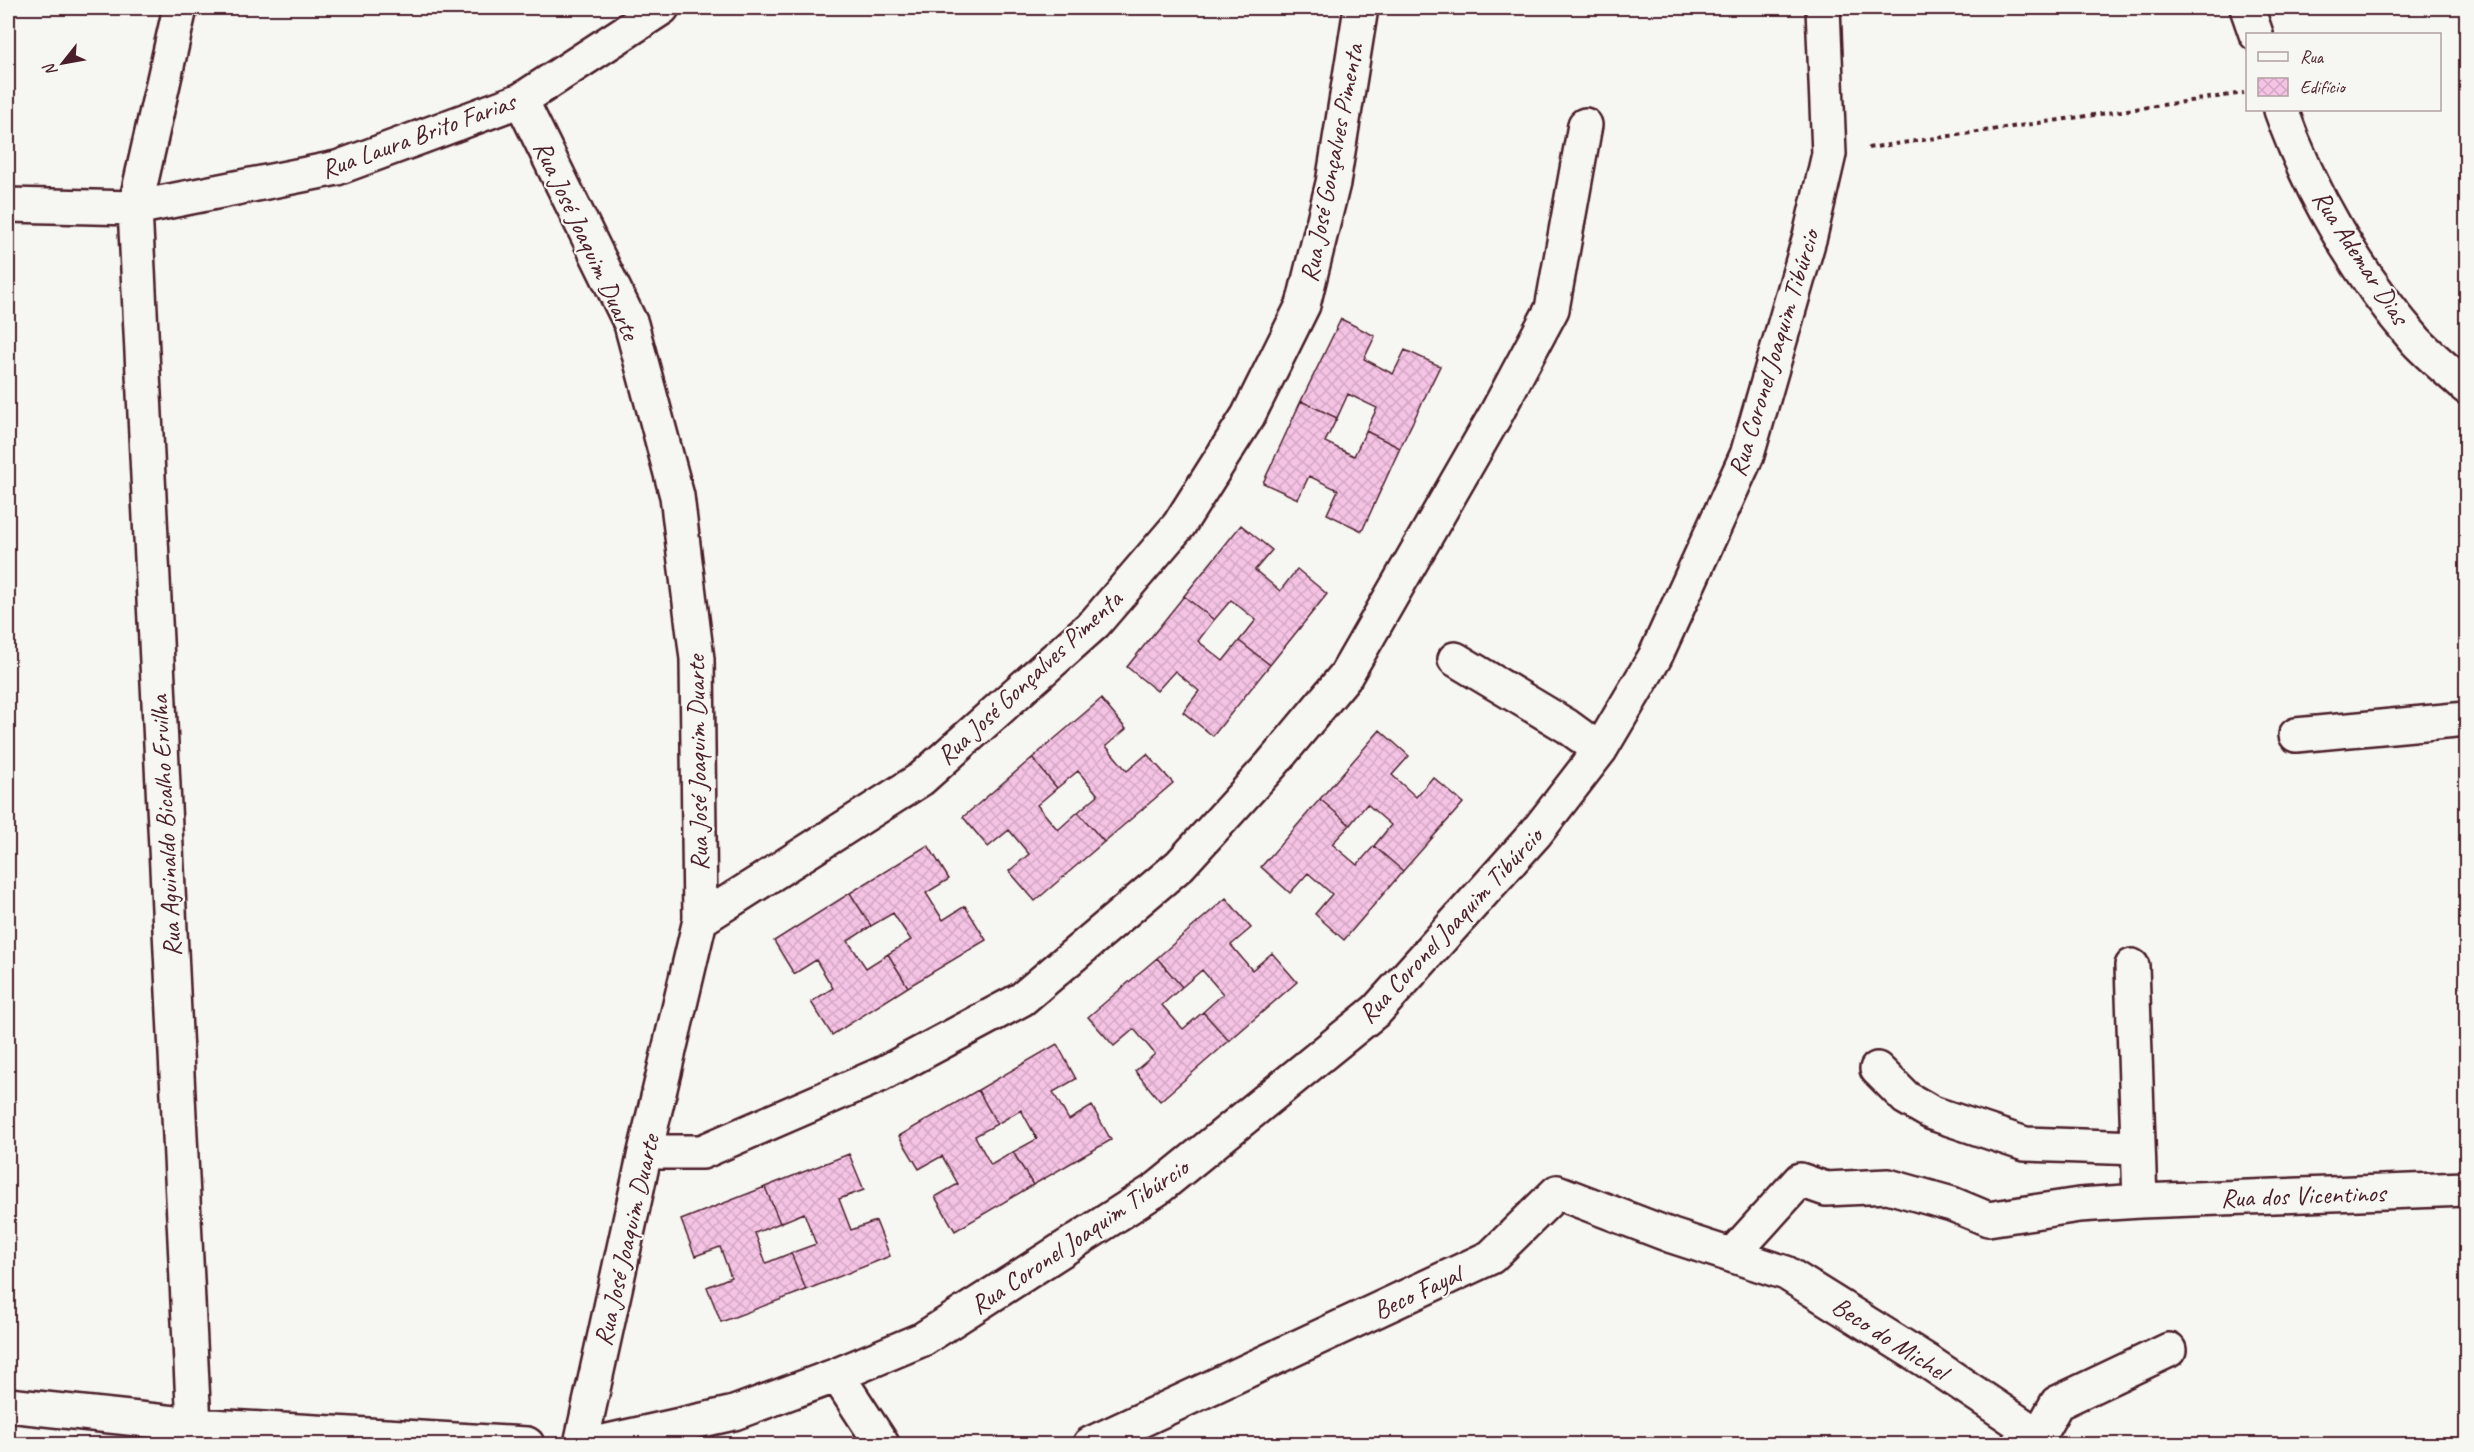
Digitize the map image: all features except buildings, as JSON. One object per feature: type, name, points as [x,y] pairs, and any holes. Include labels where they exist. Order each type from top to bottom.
[{"type":"street","name":"Rua Aguinaldo Bicalho Ervilha","points":[[180,8],[135,208],[193,1435]]},
{"type":"street","name":"Rua Laura Brito Farias","points":[[8,205],[135,208],[337,168],[521,100],[662,8]]},
{"type":"street","name":"Rua José Gonçalves Pimenta","points":[[700,920],[921,779],[1095,623],[1179,525],[1248,416],[1303,305],[1333,183],[1361,8]]},
{"type":"street","name":"Rua Coronel Joaquim Tibúrcio","points":[[594,1444],[734,1413],[837,1375],[923,1339],[1157,1189],[1377,1010],[1536,833],[1600,750],[1655,657],[1747,455],[1810,236],[1829,154],[1823,8]]},
{"type":"street","points":[[2247,8],[2256,33]]},
{"type":"street","name":"Rua José Joaquim Duarte","points":[[521,100],[631,324],[677,496],[697,659],[700,920],[645,1152],[580,1444]]},
{"type":"street","name":"Rua Ademar Dias","points":[[2281,111],[2324,210],[2370,281],[2417,341],[2466,387]]},
{"type":"street","points":[[645,1152],[702,1152],[882,1074],[1023,999],[1180,865],[1271,765],[1346,675],[1496,414],[1552,309],[1585,124]]},
{"type":"street","points":[[1455,659],[1567,726],[1600,750]]},
{"type":"street","points":[[2296,735],[2466,719]]},
{"type":"street","points":[[2132,966],[2140,1200]]},
{"type":"street","points":[[1877,1069],[1906,1098],[1932,1113],[2025,1144],[2138,1148]]},
{"type":"street","name":"Rua dos Vicentinos","points":[[1732,1256],[1800,1180],[1826,1189],[1888,1186],[1952,1204],[1988,1220],[2079,1205],[2140,1200],[2466,1189]]},
{"type":"street","name":"Beco Fayal","points":[[1090,1444],[1491,1257],[1557,1192],[1672,1236],[1732,1256]]},
{"type":"street","name":"Beco do Michel","points":[[1732,1256],[1786,1273],[1927,1361],[2024,1426],[2019,1444]]},
{"type":"street","points":[[2034,1444],[2057,1402],[2169,1350]]},
{"type":"street","points":[[837,1375],[882,1444]]},
{"type":"street","points":[[8,1405],[193,1435],[527,1444]]},
{"type":"path","points":[[1829,154],[2246,93]]}]
